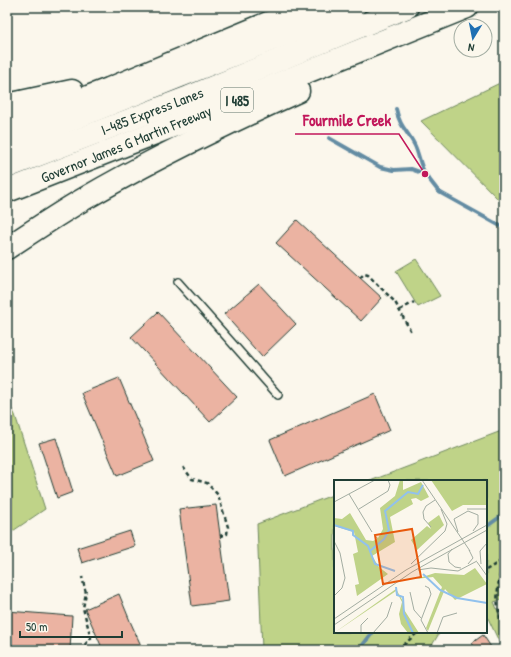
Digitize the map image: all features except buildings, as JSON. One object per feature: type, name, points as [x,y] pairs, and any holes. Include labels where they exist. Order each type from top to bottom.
[{"type":"highway","points":[[7,128],[307,7]]},
{"type":"highway","name":"I-485 Express Lanes","points":[[7,145],[354,7]]},
{"type":"highway","name":"I-485 Express Lanes","points":[[7,167],[189,97],[407,7]]},
{"type":"highway","name":"Governor James G Martin Freeway","points":[[7,191],[467,7]]},
{"type":"highway","points":[[7,248],[83,199],[203,134],[350,67],[382,42]]},
{"type":"highway","points":[[7,105],[64,93],[166,65]]},
{"type":"lane","points":[[178,282],[278,395]]},
{"type":"path","points":[[360,278],[364,274],[368,275],[395,302],[411,332]]},
{"type":"path","points":[[400,310],[414,302]]},
{"type":"path","points":[[182,467],[192,479],[207,483],[218,495],[228,527],[227,534],[220,536]]},
{"type":"path","points":[[487,569],[504,559]]},
{"type":"path","points":[[504,559],[496,598],[500,619],[504,628]]},
{"type":"path","points":[[80,650],[91,638],[84,608],[86,594],[82,577]]},
{"type":"path","points":[[398,650],[417,633]]},
{"type":"green space","points":[[504,81],[504,205],[421,121]]},
{"type":"green space","points":[[416,259],[440,296],[418,307],[396,271]]},
{"type":"green space","points":[[7,400],[15,415],[45,509],[7,535]]},
{"type":"green space","points":[[504,430],[504,598],[494,602],[504,625],[503,650],[487,616],[487,480],[373,480]]},
{"type":"green space","points":[[334,494],[334,633],[439,633],[429,650],[262,650],[257,524]]},
{"type":"waterway","points":[[396,109],[402,125],[415,146],[425,174]]},
{"type":"waterway","points":[[329,138],[380,167],[394,170],[411,169],[425,174],[439,192],[504,228]]},
{"type":"waterway","points":[[487,526],[504,514]]},
{"type":"waterway","points":[[359,650],[372,633]]},
{"type":"place","name":"Fourmile Creek","points":[[425,174]]}]
